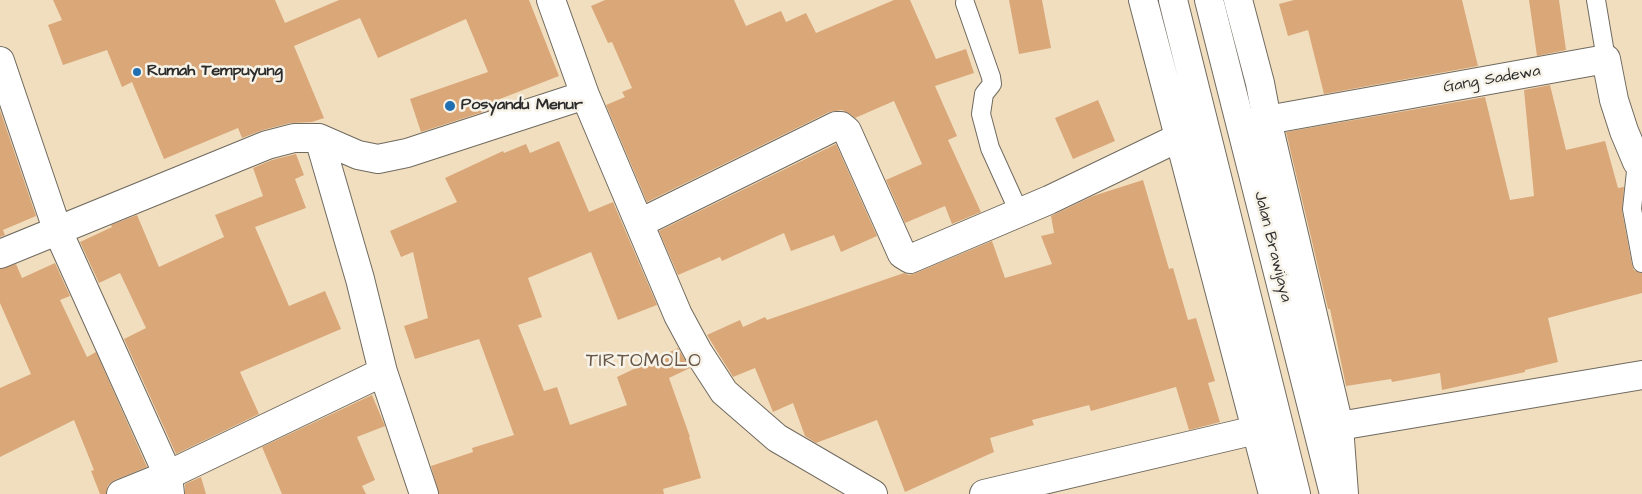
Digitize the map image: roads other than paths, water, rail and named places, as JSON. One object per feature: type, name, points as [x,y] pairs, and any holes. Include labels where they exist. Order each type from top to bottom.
[{"type":"main road","points":[[552,0],[585,95],[678,315],[698,352],[724,392],[777,438],[873,494]]},
{"type":"main road","points":[[1142,0],[1272,494]]},
{"type":"main road","points":[[1173,0],[1296,494]]},
{"type":"main road","name":"Jalan Brawijaya","points":[[1209,0],[1334,494]]},
{"type":"main road","points":[[1238,0],[1260,83],[1339,426],[1344,494]]},
{"type":"main road","points":[[1606,59],[1614,100],[1624,131],[1640,162]]},
{"type":"main road","name":"Gang Sadewa","points":[[1267,120],[1606,59]]},
{"type":"main road","points":[[0,61],[57,230],[169,485]]},
{"type":"main road","points":[[0,254],[267,144],[294,138],[319,138],[358,155],[378,159],[407,153],[585,95]]},
{"type":"main road","points":[[640,223],[836,126],[841,126],[847,131],[902,254],[910,259],[1049,200],[1178,138]]},
{"type":"main road","points":[[319,138],[360,278],[383,372],[424,494]]},
{"type":"main road","points":[[121,494],[169,485],[383,372]]},
{"type":"main road","points":[[1339,426],[1642,375]]},
{"type":"main road","points":[[984,494],[1256,430]]},
{"type":"lane","points":[[1596,0],[1606,59]]},
{"type":"lane","points":[[965,3],[991,77],[992,84],[984,94],[981,114],[990,148],[1019,212]]},
{"type":"lane","points":[[1640,162],[1632,209],[1642,263]]},
{"type":"place","name":"Rumah Tempuyung","points":[[137,72]]},
{"type":"place","name":"Posyandu Menur","points":[[450,106]]},
{"type":"district","name":"TIRTOMOLO","points":[[644,362]]}]
